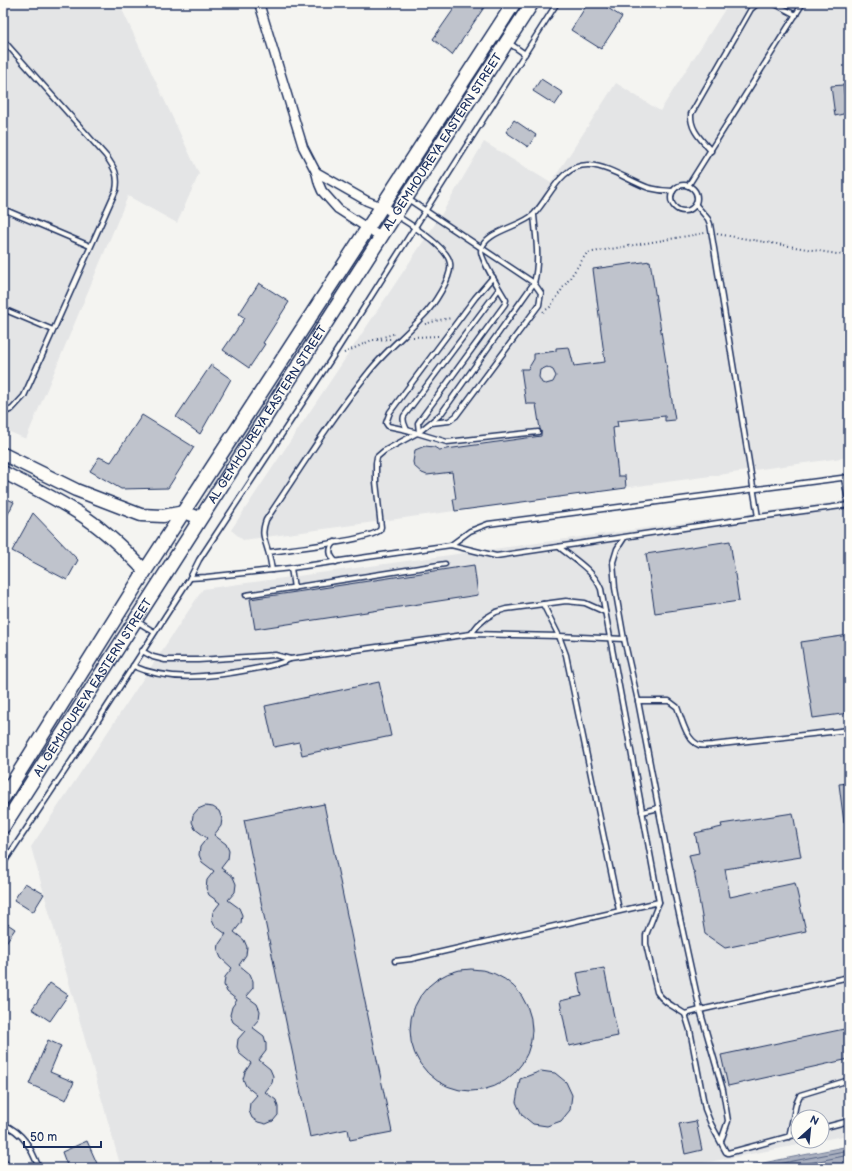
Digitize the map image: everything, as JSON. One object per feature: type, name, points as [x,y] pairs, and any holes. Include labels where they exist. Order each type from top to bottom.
[{"type":"main road","name":"AL GEMHOUREYA EASTERN STREET","points":[[3,798],[145,571],[514,3]]},
{"type":"main road","name":"AL GEMHOUREYA EASTERN STREET","points":[[3,827],[406,197],[532,3]]},
{"type":"main road","points":[[3,454],[76,490],[140,515],[163,516],[184,512],[200,518]]},
{"type":"main road","points":[[3,472],[64,504],[87,518],[108,534],[145,571]]},
{"type":"main road","points":[[127,601],[139,616]]},
{"type":"street","points":[[259,3],[303,147],[316,172],[322,192],[338,209],[381,237]]},
{"type":"street","points":[[316,172],[367,201],[391,211],[395,215]]},
{"type":"lane","points":[[3,864],[190,578],[199,560],[426,210],[557,3]]},
{"type":"lane","points":[[711,151],[694,130],[690,122],[691,114],[752,9],[758,3]]},
{"type":"lane","points":[[773,3],[796,15]]},
{"type":"lane","points":[[688,186],[803,3]]},
{"type":"lane","points":[[3,40],[106,156],[114,167],[118,179],[116,190],[24,396],[12,409],[3,413]]},
{"type":"lane","points":[[507,41],[525,54]]},
{"type":"lane","points":[[419,432],[418,423],[423,415],[505,304],[506,300],[482,256],[482,248],[490,237],[534,215],[553,187],[563,176],[576,168],[588,165],[603,168],[648,188],[673,191]]},
{"type":"lane","points":[[683,185],[688,186],[694,189],[698,200],[692,210],[686,212],[680,211],[675,208],[671,197],[673,191],[677,187],[683,185]]},
{"type":"lane","points":[[406,197],[534,283],[539,288],[541,293],[539,305],[533,314],[456,416],[449,420],[431,423]]},
{"type":"lane","points":[[696,205],[708,219],[711,232],[752,490],[758,518]]},
{"type":"lane","points":[[3,209],[90,246]]},
{"type":"lane","points":[[272,570],[263,536],[263,529],[266,520],[354,390],[387,352],[430,308],[450,271],[450,263],[446,254],[415,227],[395,215]]},
{"type":"lane","points":[[268,552],[370,536],[380,530],[381,527],[376,482],[377,457],[384,451],[419,432],[441,414],[534,283],[537,273],[538,254],[534,215]]},
{"type":"lane","points":[[493,276],[390,412],[386,423],[388,426],[419,432],[448,442],[538,432]]},
{"type":"lane","points":[[408,430],[403,423],[404,416],[499,289]]},
{"type":"lane","points":[[3,309],[53,330]]},
{"type":"lane","points":[[190,578],[291,568],[451,546],[496,556],[849,506],[846,477],[488,524],[470,531],[451,546]]},
{"type":"lane","points":[[624,538],[617,550],[613,562],[624,639],[638,701],[676,900],[700,1010],[723,1090],[728,1121],[721,1141]]},
{"type":"lane","points":[[335,542],[331,546],[329,554],[336,562]]},
{"type":"lane","points":[[559,547],[591,572],[597,579],[601,589],[659,902],[650,922],[646,939],[657,992],[667,1004],[685,1014],[690,1030],[705,1109],[724,1150],[728,1152],[789,1137],[796,1104],[800,1095],[849,1080]]},
{"type":"lane","points":[[246,595],[445,564]]},
{"type":"lane","points":[[291,568],[294,588]]},
{"type":"lane","points":[[472,634],[478,625],[486,618],[496,612],[506,609],[576,601],[585,603],[605,612]]},
{"type":"lane","points":[[543,604],[559,636],[566,655],[619,910]]},
{"type":"lane","points":[[139,616],[154,632]]},
{"type":"lane","points":[[133,666],[160,674],[201,676],[232,673],[274,666],[290,659],[472,634],[624,639]]},
{"type":"lane","points":[[142,651],[153,657],[165,660],[198,660],[275,655],[290,659]]},
{"type":"lane","points":[[638,701],[669,701],[674,704],[677,707],[688,734],[693,741],[700,745],[712,745],[849,730]]},
{"type":"lane","points":[[642,812],[659,808]]},
{"type":"lane","points":[[395,961],[411,959],[659,902]]},
{"type":"lane","points":[[685,1014],[849,977]]},
{"type":"lane","points":[[830,1126],[849,1121]]},
{"type":"lane","points":[[3,1124],[19,1134],[28,1144],[39,1168]]},
{"type":"lane","points":[[3,1160],[9,1168]]},
{"type":"path","points":[[550,307],[588,253],[711,232],[849,256]]},
{"type":"shaded area","points":[[3,3],[119,3],[199,174],[177,223],[128,196],[26,439],[3,429]]},
{"type":"shaded area","points":[[729,3],[849,3],[849,457],[243,540],[231,530],[441,215],[484,142],[551,183],[616,83],[660,111]]},
{"type":"shaded area","points":[[849,500],[849,1135],[830,1139],[830,1109],[790,1109],[790,1147],[678,1168],[121,1168],[31,847],[203,589]]},
{"type":"water","points":[[849,1146],[849,1168],[738,1168]]},
{"type":"building","points":[[458,3],[487,3],[452,55],[433,39]]},
{"type":"building","points":[[588,3],[600,3],[622,17],[601,49],[571,30]]},
{"type":"building","points":[[541,79],[563,93],[555,105],[533,91]]},
{"type":"building","points":[[843,85],[847,113],[835,116],[831,86]]},
{"type":"building","points":[[514,120],[536,135],[528,147],[506,132]]},
{"type":"building","points":[[650,261],[675,420],[665,421],[665,416],[617,421],[618,427],[613,428],[618,476],[625,476],[626,488],[455,511],[453,499],[456,499],[452,472],[427,475],[422,473],[414,466],[413,462],[415,450],[425,446],[434,447],[439,450],[541,436],[536,404],[526,404],[521,369],[528,369],[534,359],[534,354],[556,351],[556,348],[569,347],[574,366],[605,362],[593,269]],"holes":[[[547,367],[553,370],[556,376],[553,382],[546,384],[542,383],[539,377],[540,370]]]},
{"type":"building","points":[[259,283],[289,302],[263,343],[265,344],[249,368],[223,350],[245,318],[239,314]]},
{"type":"building","points":[[211,365],[231,379],[200,434],[176,417]]},
{"type":"building","points":[[142,415],[194,447],[168,488],[121,489],[90,471],[99,457],[111,462]]},
{"type":"building","points":[[3,497],[14,502],[3,524]]},
{"type":"building","points":[[33,513],[78,560],[67,580],[12,551]]},
{"type":"building","points":[[730,541],[739,601],[655,613],[646,554]]},
{"type":"building","points":[[474,565],[478,595],[255,629],[250,599]]},
{"type":"building","points":[[849,635],[849,713],[813,718],[801,642]]},
{"type":"building","points":[[379,682],[391,736],[302,755],[299,742],[274,747],[265,706]]},
{"type":"building","points":[[849,783],[849,823],[844,823],[839,784]]},
{"type":"building","points":[[324,804],[392,1132],[350,1140],[348,1129],[310,1137],[244,820]]},
{"type":"building","points":[[205,806],[213,807],[219,811],[222,819],[221,826],[214,835],[226,844],[229,851],[228,859],[221,868],[233,877],[236,884],[235,892],[228,900],[239,908],[242,915],[241,923],[234,932],[244,940],[247,947],[246,955],[239,965],[250,974],[253,981],[253,988],[246,996],[257,1004],[260,1011],[259,1019],[252,1027],[264,1036],[266,1043],[266,1051],[259,1060],[270,1069],[273,1076],[272,1083],[265,1092],[276,1100],[278,1115],[273,1121],[266,1124],[258,1122],[252,1118],[249,1111],[250,1103],[257,1095],[246,1086],[243,1079],[245,1072],[251,1063],[240,1054],[237,1047],[238,1039],[245,1031],[233,1022],[230,1015],[232,1007],[237,1000],[227,992],[224,985],[225,977],[232,968],[221,958],[218,951],[219,944],[226,934],[215,926],[212,919],[213,912],[220,903],[209,895],[206,888],[207,880],[214,871],[202,862],[199,855],[200,847],[207,838],[195,829],[192,822],[193,815],[198,809]]},
{"type":"building","points":[[793,813],[801,857],[725,869],[730,897],[795,883],[806,931],[725,948],[705,934],[694,871],[689,855],[699,853],[695,833],[722,827],[721,824]]},
{"type":"building","points":[[25,883],[44,894],[33,912],[14,900]]},
{"type":"building","points":[[3,921],[15,929],[3,947]]},
{"type":"building","points":[[604,968],[618,1036],[569,1046],[560,1001],[582,996],[577,973]]},
{"type":"building","points":[[471,969],[494,974],[514,987],[527,1007],[532,1030],[527,1053],[514,1073],[494,1086],[471,1091],[448,1086],[428,1073],[415,1053],[410,1030],[415,1007],[428,987],[448,974]]},
{"type":"building","points":[[50,983],[68,995],[50,1021],[32,1009]]},
{"type":"building","points":[[849,1028],[849,1059],[728,1086],[721,1055]]},
{"type":"building","points":[[48,1040],[61,1046],[50,1072],[74,1082],[66,1100],[29,1084]]},
{"type":"building","points":[[541,1071],[555,1073],[566,1082],[572,1095],[570,1110],[561,1121],[547,1126],[533,1124],[522,1115],[516,1102],[520,1079]]},
{"type":"building","points":[[696,1121],[702,1150],[685,1154],[679,1124]]},
{"type":"building","points":[[87,1141],[99,1168],[68,1168],[62,1152]]}]
